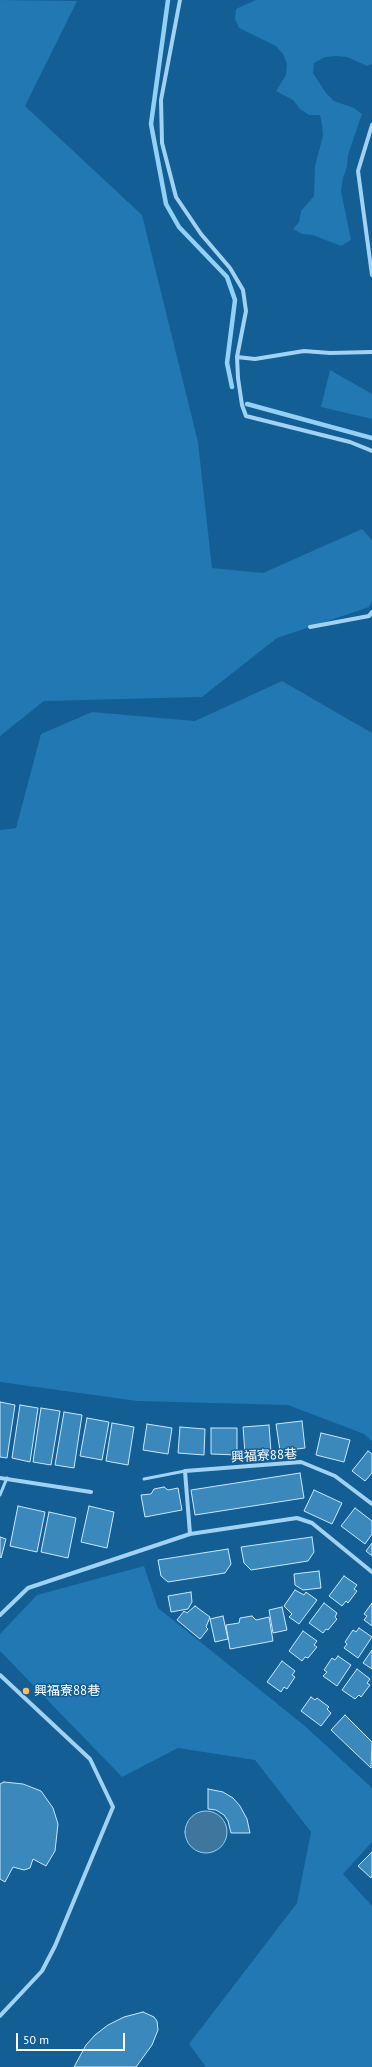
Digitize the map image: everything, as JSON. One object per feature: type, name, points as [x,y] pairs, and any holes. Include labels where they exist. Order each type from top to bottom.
[{"type":"street","points":[[180,0],[161,100],[162,143],[176,197],[201,234],[230,268],[243,290],[246,311],[237,357],[242,405],[246,416],[350,442],[372,451]]},
{"type":"street","points":[[372,125],[358,171],[372,275]]},
{"type":"street","points":[[237,357],[256,359],[304,352],[372,352]]},
{"type":"street","points":[[310,627],[369,616],[372,612]]},
{"type":"street","name":"興福寮88巷","points":[[185,1472],[301,1462],[335,1476],[372,1504]]},
{"type":"street","points":[[185,1472],[190,1534]]},
{"type":"street","points":[[0,1478],[91,1492]]},
{"type":"street","points":[[0,1615],[28,1588],[190,1534],[297,1518],[312,1523],[372,1572]]},
{"type":"street","points":[[0,1674],[90,1759],[113,1807],[55,1946],[42,1971],[0,2016]]},
{"type":"lane","points":[[144,1479],[185,1472]]},
{"type":"lane","points":[[0,1495],[7,1478]]},
{"type":"shaded area","points":[[0,0],[77,1],[25,106],[142,215],[198,442],[212,568],[263,573],[362,529],[372,540],[372,601],[369,607],[277,638],[202,697],[44,701],[0,736]]},
{"type":"shaded area","points":[[256,0],[372,0],[372,64],[367,66],[347,57],[336,56],[325,57],[314,63],[313,73],[326,93],[334,101],[354,108],[362,114],[348,155],[347,167],[343,178],[341,191],[351,240],[341,246],[313,235],[302,234],[293,229],[299,222],[301,211],[314,196],[315,166],[323,136],[322,124],[320,115],[309,115],[300,109],[293,100],[276,91],[286,75],[287,64],[283,54],[276,46],[239,28],[235,19],[236,9]]},
{"type":"shaded area","points":[[330,370],[372,394],[372,419],[321,407]]},
{"type":"shaded area","points":[[282,681],[372,733],[372,1441],[364,1434],[288,1405],[137,1401],[0,1382],[0,830],[16,828],[41,734],[92,712],[195,721]]},
{"type":"shaded area","points":[[144,1566],[158,1608],[305,1726],[372,1788],[372,1842],[343,1874],[372,1906],[372,2067],[206,2067],[189,2044],[297,1903],[311,1832],[255,1760],[178,1748],[122,1777],[0,1651],[0,1634],[37,1595]]},
{"type":"shaded area","points":[[206,1811],[214,1813],[223,1821],[227,1832],[225,1840],[217,1849],[206,1853],[198,1851],[189,1843],[185,1832],[187,1824],[195,1815]]},
{"type":"building","points":[[0,1402],[15,1405],[7,1458],[0,1457]]},
{"type":"building","points":[[20,1405],[38,1408],[30,1462],[12,1458]]},
{"type":"building","points":[[41,1408],[60,1411],[51,1465],[33,1462]]},
{"type":"building","points":[[64,1412],[82,1415],[74,1468],[55,1465]]},
{"type":"building","points":[[87,1418],[109,1422],[102,1460],[80,1456]]},
{"type":"building","points":[[302,1421],[305,1448],[280,1451],[276,1424]]},
{"type":"building","points":[[112,1423],[134,1427],[128,1465],[106,1461]]},
{"type":"building","points":[[147,1424],[172,1428],[168,1454],[143,1450]]},
{"type":"building","points":[[269,1425],[271,1452],[245,1453],[243,1427]]},
{"type":"building","points":[[180,1427],[205,1429],[204,1455],[178,1453]]},
{"type":"building","points":[[211,1428],[237,1428],[237,1455],[211,1454]]},
{"type":"building","points":[[321,1433],[350,1440],[344,1462],[316,1455]]},
{"type":"building","points":[[368,1451],[372,1454],[372,1473],[365,1481],[352,1471]]},
{"type":"building","points":[[300,1473],[304,1498],[195,1515],[191,1490]]},
{"type":"building","points":[[164,1487],[168,1490],[178,1488],[182,1510],[145,1517],[141,1495],[151,1494],[154,1489]]},
{"type":"building","points":[[314,1490],[342,1503],[332,1524],[304,1511]]},
{"type":"building","points":[[18,1506],[45,1512],[37,1552],[10,1546]]},
{"type":"building","points":[[89,1506],[114,1512],[107,1548],[81,1542]]},
{"type":"building","points":[[355,1508],[372,1521],[372,1534],[365,1544],[341,1526]]},
{"type":"building","points":[[49,1512],[76,1518],[68,1558],[41,1552]]},
{"type":"building","points":[[0,1537],[6,1539],[1,1558],[0,1557]]},
{"type":"building","points":[[312,1537],[314,1552],[308,1561],[251,1570],[244,1563],[241,1547]]},
{"type":"building","points":[[372,1543],[372,1556],[366,1551]]},
{"type":"building","points":[[228,1549],[231,1564],[225,1573],[168,1582],[161,1576],[158,1560]]},
{"type":"building","points":[[319,1571],[321,1588],[303,1590],[295,1585],[294,1574]]},
{"type":"building","points":[[344,1576],[357,1585],[354,1589],[357,1591],[348,1603],[346,1601],[342,1606],[329,1596]]},
{"type":"building","points":[[295,1590],[304,1595],[306,1592],[317,1600],[299,1624],[289,1617],[292,1614],[284,1606]]},
{"type":"building","points":[[191,1592],[192,1602],[188,1609],[171,1612],[168,1596]]},
{"type":"building","points":[[324,1603],[337,1613],[335,1617],[337,1619],[328,1630],[326,1629],[323,1633],[309,1623]]},
{"type":"building","points":[[372,1603],[372,1626],[364,1620],[367,1616],[364,1614]]},
{"type":"building","points":[[195,1606],[210,1617],[206,1627],[208,1629],[200,1639],[177,1620],[184,1611],[187,1613]]},
{"type":"building","points":[[282,1607],[287,1630],[273,1633],[269,1610]]},
{"type":"building","points":[[223,1616],[228,1639],[215,1642],[210,1619]]},
{"type":"building","points":[[252,1616],[256,1620],[269,1617],[273,1641],[230,1649],[226,1625],[239,1623],[240,1618]]},
{"type":"building","points":[[359,1628],[372,1637],[358,1658],[344,1648],[347,1644],[345,1642],[353,1630],[356,1632]]},
{"type":"building","points":[[303,1631],[317,1641],[314,1645],[317,1647],[308,1658],[305,1657],[302,1661],[289,1651]]},
{"type":"building","points":[[372,1650],[372,1669],[363,1663]]},
{"type":"building","points":[[338,1656],[351,1665],[337,1686],[323,1676],[327,1672],[324,1670],[332,1658],[335,1660]]},
{"type":"building","points":[[282,1661],[295,1671],[292,1675],[295,1677],[287,1689],[284,1687],[281,1692],[267,1682]]},
{"type":"building","points":[[357,1669],[370,1679],[367,1683],[370,1685],[361,1697],[359,1695],[355,1699],[342,1690]]},
{"type":"building","points":[[311,1697],[315,1700],[317,1698],[329,1707],[327,1709],[331,1713],[321,1726],[301,1711]]},
{"type":"building","points":[[345,1715],[372,1742],[371,1768],[331,1730]]},
{"type":"building","points":[[4,1782],[23,1784],[41,1791],[53,1808],[58,1824],[55,1851],[46,1866],[33,1859],[30,1868],[24,1870],[13,1867],[5,1882],[0,1879],[0,1784]]},
{"type":"building","points":[[208,1789],[223,1792],[233,1798],[240,1806],[247,1819],[250,1833],[231,1833],[228,1821],[224,1815],[216,1810],[208,1809]]},
{"type":"building","points":[[372,1852],[372,1876],[371,1878],[358,1866]]},
{"type":"building","points":[[143,2012],[154,2017],[157,2021],[158,2030],[152,2045],[136,2067],[74,2067],[86,2045],[95,2035],[108,2025],[124,2017]]},
{"type":"waterway","points":[[168,0],[151,124],[166,204],[179,227],[227,277],[235,300],[227,363],[232,387]]},
{"type":"waterway","points":[[247,404],[372,438]]},
{"type":"place","name":"興福寮88巷","points":[[26,1691]]}]
